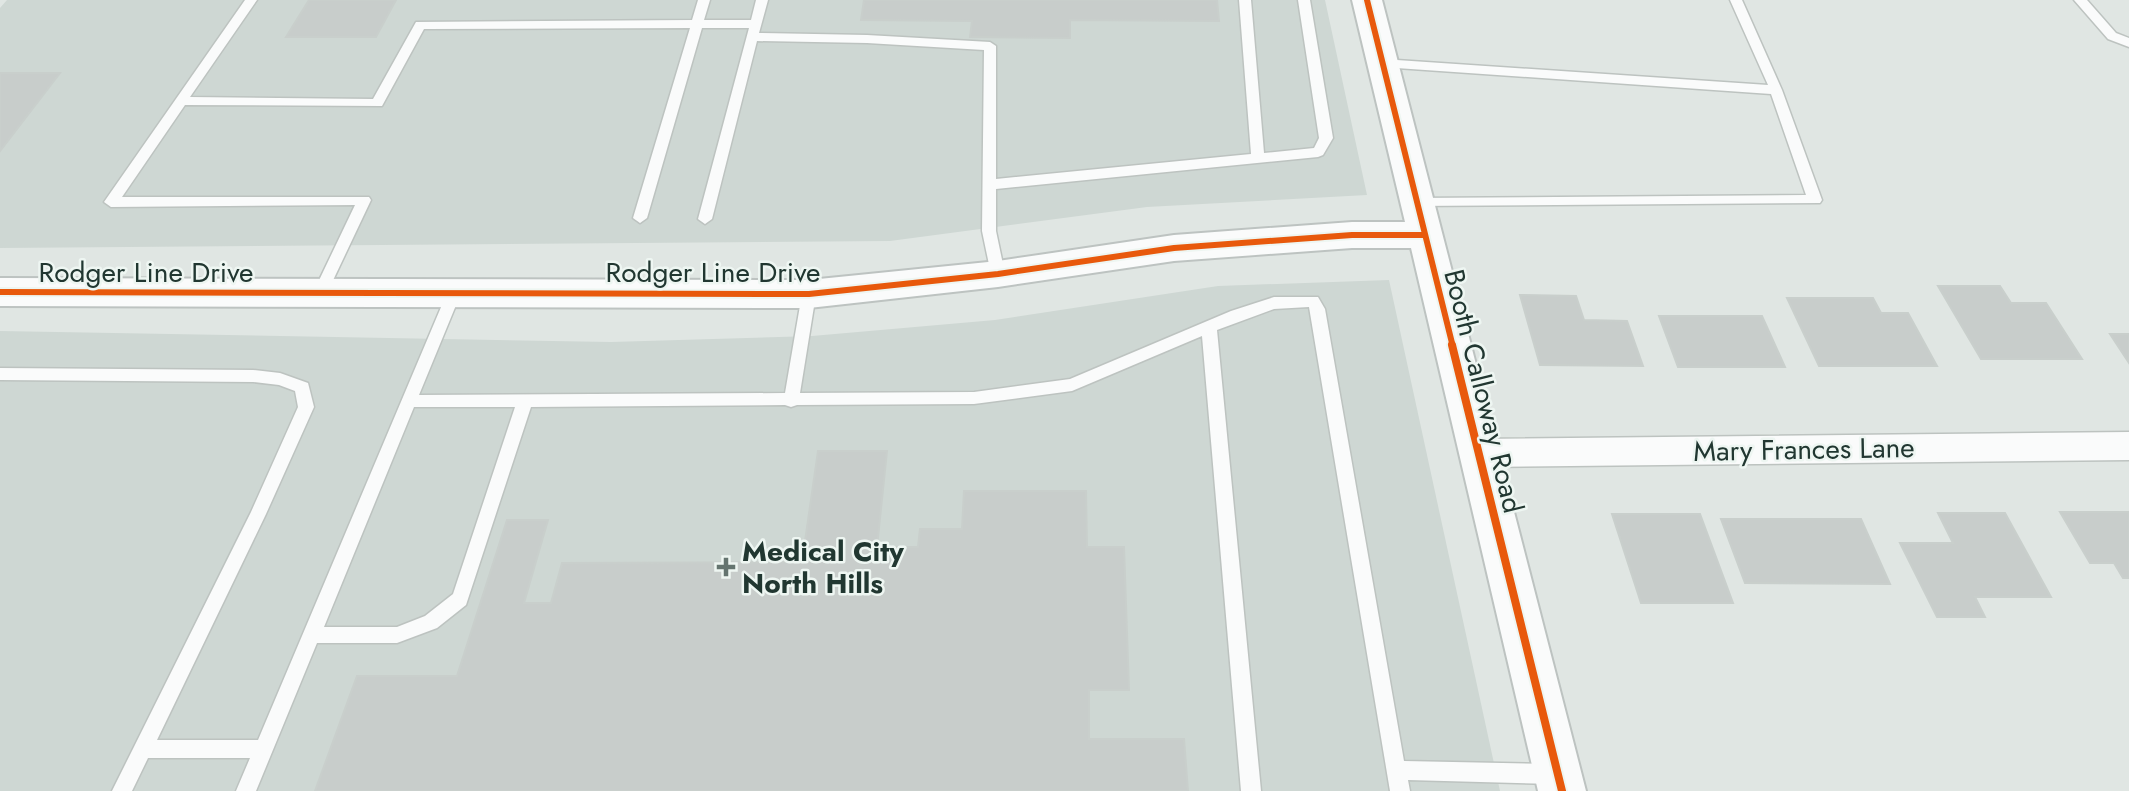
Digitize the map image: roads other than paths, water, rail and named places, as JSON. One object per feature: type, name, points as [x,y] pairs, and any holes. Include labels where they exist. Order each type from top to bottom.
[{"type":"street","name":"Booth Calloway Road","points":[[1367,0],[1560,782]]},
{"type":"street","name":"Rodger Line Drive","points":[[0,292],[808,294],[998,274],[1174,248],[1352,236],[1420,219]]},
{"type":"street","name":"Mary Frances Lane","points":[[1478,453],[2129,446]]},
{"type":"lane","points":[[251,0],[111,202],[364,200],[320,293]]},
{"type":"lane","points":[[640,218],[704,0]]},
{"type":"lane","points":[[705,219],[762,0]]},
{"type":"lane","points":[[1245,0],[1258,158]]},
{"type":"lane","points":[[989,186],[1318,152],[1326,138],[1304,0]]},
{"type":"lane","points":[[1420,219],[1815,200],[1776,90],[1736,0]]},
{"type":"lane","points":[[2080,0],[2112,36],[2129,43]]},
{"type":"lane","points":[[182,101],[377,103],[420,25],[698,24],[867,39],[990,46],[989,231],[998,274]]},
{"type":"lane","points":[[1382,63],[1776,90]]},
{"type":"lane","points":[[246,791],[454,293]]},
{"type":"lane","points":[[791,401],[808,294]]},
{"type":"lane","points":[[409,401],[974,398],[1072,385],[1209,327],[1274,303],[1313,301],[1318,309],[1400,791]]},
{"type":"lane","points":[[1209,327],[1251,791]]},
{"type":"lane","points":[[0,374],[253,376],[280,379],[302,387],[306,407],[258,514],[122,791]]},
{"type":"lane","points":[[311,635],[397,635],[431,622],[460,599],[525,401]]},
{"type":"lane","points":[[144,749],[264,749]]},
{"type":"lane","points":[[1397,770],[1560,782]]},
{"type":"place","name":"Medical City North Hills","points":[[726,567]]}]
